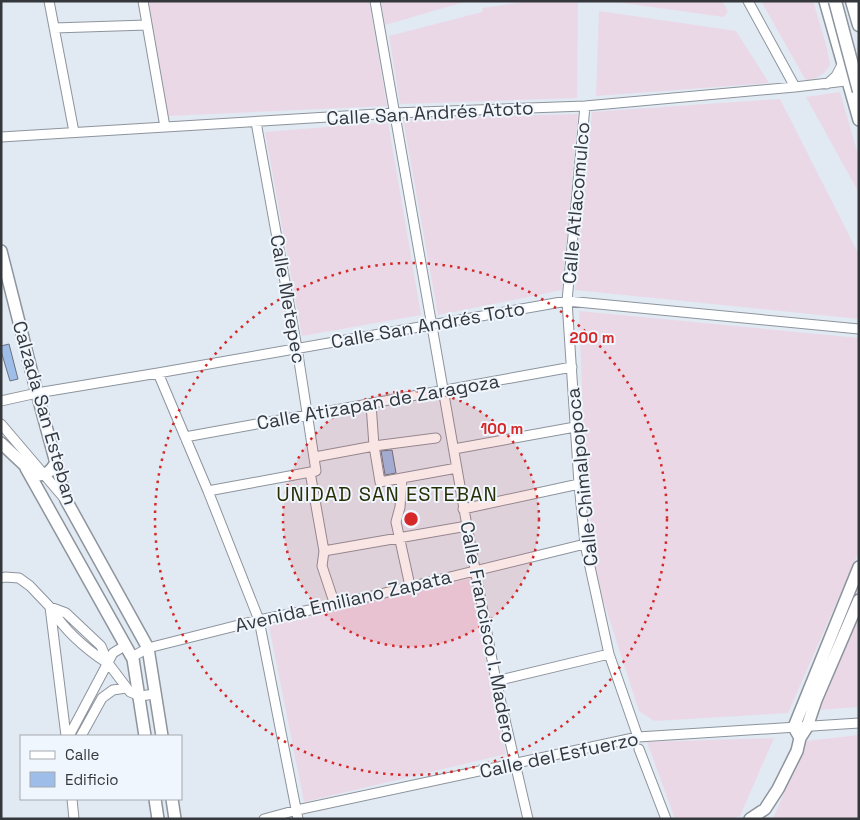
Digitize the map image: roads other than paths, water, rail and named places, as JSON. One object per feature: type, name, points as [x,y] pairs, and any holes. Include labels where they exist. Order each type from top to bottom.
[{"type":"highway","points":[[834,1],[859,91]]},
{"type":"highway","points":[[852,1],[859,25]]},
{"type":"main road","points":[[825,1],[843,63],[853,80],[859,120]]},
{"type":"main road","name":"Calzada San Esteban","points":[[1,251],[66,500],[148,648],[162,735]]},
{"type":"main road","points":[[1,444],[26,468],[40,476],[52,470],[56,462]]},
{"type":"main road","name":"Calzada San Esteban","points":[[26,468],[132,657],[140,696],[145,735]]},
{"type":"main road","points":[[800,738],[794,727],[859,567]]},
{"type":"main road","points":[[750,819],[765,809],[778,789],[797,751],[800,738],[807,727],[816,700],[857,603]]},
{"type":"main road","points":[[118,632],[134,624]]},
{"type":"main road","points":[[155,800],[158,819]]},
{"type":"main road","points":[[172,800],[175,819]]},
{"type":"street","points":[[49,1],[74,132]]},
{"type":"street","points":[[143,1],[165,127]]},
{"type":"street","name":"Calle Francisco I. Madero","points":[[375,1],[444,390],[463,509],[496,681],[528,819]]},
{"type":"street","points":[[748,1],[795,87]]},
{"type":"street","points":[[54,28],[147,26]]},
{"type":"street","points":[[827,84],[836,76],[843,63]]},
{"type":"street","name":"Calle San Andrés Atoto","points":[[1,137],[394,114],[585,106],[853,80]]},
{"type":"street","name":"Calle Atlacomulco","points":[[567,300],[585,106]]},
{"type":"street","name":"Calle Metepec","points":[[256,122],[315,457],[316,471],[310,472],[324,551],[322,566],[335,605]]},
{"type":"street","name":"Calle San Andrés Toto","points":[[1,401],[37,393],[567,300],[859,329]]},
{"type":"street","name":"Calle Chimalpopoca","points":[[567,300],[579,484],[585,544],[609,654],[638,737]]},
{"type":"street","name":"Calle Atizapan de Zaragoza","points":[[185,437],[572,367]]},
{"type":"street","points":[[158,373],[208,491],[259,620],[297,814]]},
{"type":"street","points":[[371,404],[374,446],[380,482],[457,468]]},
{"type":"street","points":[[1,424],[66,500]]},
{"type":"street","points":[[454,450],[575,427]]},
{"type":"street","points":[[315,457],[374,446],[436,438]]},
{"type":"street","points":[[208,491],[310,472]]},
{"type":"street","points":[[402,478],[400,507],[396,522],[410,586]]},
{"type":"street","points":[[463,509],[579,484]]},
{"type":"street","points":[[324,551],[467,526]]},
{"type":"street","name":"Avenida Emiliano Zapata","points":[[132,657],[148,648],[259,620],[335,605],[585,544]]},
{"type":"street","points":[[1,578],[5,576],[19,578],[50,607],[66,613],[101,646],[108,663],[126,688],[140,696],[155,694]]},
{"type":"street","points":[[844,600],[857,603]]},
{"type":"street","points":[[50,607],[68,735]]},
{"type":"street","points":[[69,735],[113,653],[126,645]]},
{"type":"street","points":[[496,681],[609,654]]},
{"type":"street","points":[[82,735],[102,698],[113,690],[126,688]]},
{"type":"street","name":"Calle del Esfuerzo","points":[[264,819],[297,814],[638,737],[859,723]]},
{"type":"street","points":[[639,749],[666,819]]},
{"type":"street","points":[[72,800],[74,819]]},
{"type":"district","name":"UNIDAD SAN ESTEBAN","points":[[387,494]]}]
